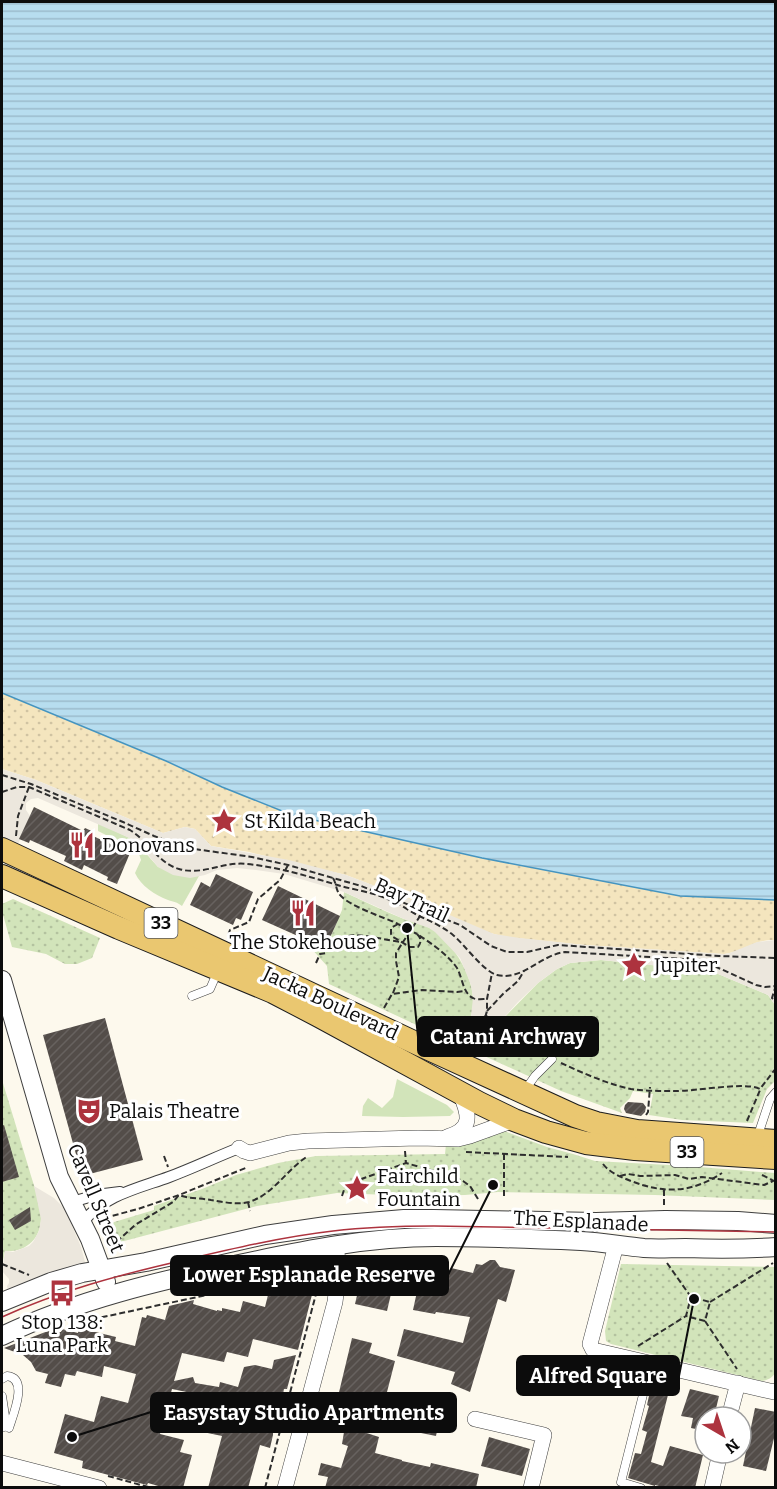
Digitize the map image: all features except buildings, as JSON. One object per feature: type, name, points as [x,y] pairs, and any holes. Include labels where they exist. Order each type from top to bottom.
[{"type":"main road","name":"Jacka Boulevard","points":[[8,845],[496,1081],[575,1116],[619,1128],[758,1140]]},
{"type":"main road","name":"Jacka Boulevard","points":[[2,876],[256,984],[514,1120],[586,1143],[770,1167]]},
{"type":"main road","points":[[469,1098],[490,1104],[498,1096],[496,1081]]},
{"type":"main road","points":[[514,1120],[520,1092]]},
{"type":"street","name":"Cavell Street","points":[[2,980],[57,1171],[83,1222],[109,1295]]},
{"type":"street","points":[[441,1138],[453,1135],[466,1124],[469,1098]]},
{"type":"street","points":[[72,1202],[96,1195],[126,1191],[166,1178],[239,1148],[250,1153],[289,1143],[308,1141],[458,1138],[514,1120]]},
{"type":"street","points":[[83,1222],[98,1207],[126,1191]]},
{"type":"street","name":"The Esplanade","points":[[2,1302],[51,1282],[82,1273],[154,1260],[265,1235],[333,1225],[404,1219],[665,1220],[776,1224]]},
{"type":"street","points":[[617,1221],[616,1245],[590,1344],[593,1350],[776,1391]]},
{"type":"street","points":[[285,1488],[335,1302],[339,1269],[333,1225]]},
{"type":"street","name":"The Esplanade","points":[[2,1336],[109,1295],[169,1279],[369,1240],[434,1237],[582,1241],[646,1248],[776,1247]]},
{"type":"street","points":[[732,1405],[738,1383]]},
{"type":"street","points":[[475,1419],[544,1436],[531,1488]]},
{"type":"street","points":[[2,1463],[91,1487]]},
{"type":"street","points":[[712,1488],[717,1465]]},
{"type":"lane","points":[[192,996],[210,989],[219,969]]},
{"type":"lane","points":[[520,1092],[552,1059]]},
{"type":"lane","points":[[758,1140],[770,1099],[776,1092]]},
{"type":"lane","points":[[641,1488],[621,1482],[651,1363]]},
{"type":"lane","points":[[2,1379],[7,1376],[13,1377],[17,1381],[19,1393],[7,1427],[2,1396]]},
{"type":"path","points":[[2,775],[187,848],[252,857],[361,886],[460,925],[491,946],[507,952],[527,952],[553,945],[564,945],[776,958]]},
{"type":"path","points":[[2,792],[30,785]]},
{"type":"path","points":[[8,845],[30,785]]},
{"type":"path","name":"Bay Trail","points":[[97,814],[138,835],[164,862],[181,870],[204,870],[239,864],[285,871],[385,898],[443,927],[492,973]]},
{"type":"path","points":[[226,939],[230,930],[249,922],[258,899],[280,880],[288,865]]},
{"type":"path","points":[[333,878],[337,891],[348,902],[417,934],[452,962],[466,990],[473,998],[487,999]]},
{"type":"path","points":[[383,1014],[399,978],[396,953],[424,910]]},
{"type":"path","points":[[398,924],[391,928],[391,934],[410,947],[418,946],[421,940],[417,934]]},
{"type":"path","points":[[316,963],[320,954],[326,953],[328,948],[348,936],[402,942]]},
{"type":"path","points":[[564,945],[565,952]]},
{"type":"path","points":[[488,1011],[487,999],[492,973],[510,975],[524,971],[553,955],[565,952],[701,960],[756,985],[775,986],[772,998],[776,1002]]},
{"type":"path","points":[[701,960],[702,955]]},
{"type":"path","points":[[457,1062],[467,1043],[484,1021],[485,1015],[518,981],[524,971]]},
{"type":"path","points":[[392,994],[422,990],[457,993],[466,990]]},
{"type":"path","points":[[485,1015],[517,1039],[552,1059],[631,1089],[650,1088],[673,1091],[718,1087],[758,1087],[760,1089]]},
{"type":"path","points":[[758,1140],[746,1125],[760,1089],[776,1068]]},
{"type":"path","points":[[644,1119],[648,1112],[650,1088]]},
{"type":"path","points":[[399,1150],[405,1150],[406,1163]]},
{"type":"path","points":[[460,1152],[575,1157]]},
{"type":"path","points":[[504,1154],[504,1197]]},
{"type":"path","points":[[179,1195],[230,1203],[248,1202],[273,1188],[309,1155],[301,1156]]},
{"type":"path","points":[[601,1158],[608,1170],[619,1176],[644,1186],[673,1191],[696,1185],[724,1172]]},
{"type":"path","points":[[342,1196],[345,1187],[352,1182],[406,1163],[463,1181],[478,1198]]},
{"type":"path","points":[[103,1218],[179,1195],[252,1166]]},
{"type":"path","points":[[619,1176],[628,1174],[675,1175],[689,1179],[702,1177],[764,1185],[774,1179],[770,1167]]},
{"type":"path","points":[[110,1248],[135,1225],[173,1202],[179,1195]]},
{"type":"path","points":[[248,1202],[250,1211]]},
{"type":"path","points":[[665,1260],[691,1297],[710,1302]]},
{"type":"path","points":[[705,1321],[710,1302],[775,1262]]},
{"type":"path","points":[[2,1264],[36,1277]]},
{"type":"path","points":[[80,1322],[328,1269]]},
{"type":"path","points":[[265,1488],[322,1271]]},
{"type":"path","points":[[638,1346],[686,1316],[691,1297]]},
{"type":"path","points":[[686,1316],[705,1321],[740,1375],[738,1383]]},
{"type":"green space","points":[[98,823],[134,840],[158,867],[199,876],[182,906],[149,890],[135,873],[141,860],[138,851],[98,831]]},
{"type":"green space","points":[[344,892],[396,916],[430,928],[457,955],[469,979],[473,1004],[470,1020],[455,1043],[329,984],[327,966],[310,947],[316,942],[326,948],[342,910]]},
{"type":"green space","points":[[13,899],[100,938],[92,958],[77,964],[65,964],[46,954],[12,947],[2,904]]},
{"type":"green space","points":[[601,960],[711,971],[768,995],[775,1005],[776,1064],[773,1070],[775,1070],[775,1081],[767,1089],[753,1123],[682,1120],[649,1115],[653,1094],[633,1091],[630,1098],[620,1108],[622,1113],[561,1091],[480,1054],[500,1022],[538,983],[557,969],[570,963]]},
{"type":"green space","points":[[397,1079],[447,1105],[454,1112],[450,1116],[362,1116],[363,1106],[368,1098],[382,1108],[393,1097]]},
{"type":"green space","points":[[2,1080],[40,1206],[41,1218],[35,1238],[19,1250],[5,1251],[2,1266]]},
{"type":"green space","points":[[499,1129],[547,1147],[595,1161],[775,1173],[775,1200],[498,1192],[416,1196],[337,1193],[257,1206],[109,1245],[101,1226],[154,1210],[154,1206],[236,1175],[278,1163],[316,1156],[445,1154],[446,1144]]},
{"type":"green space","points":[[621,1264],[775,1267],[774,1375],[762,1381],[606,1341],[605,1331]]},
{"type":"sand","name":"St Kilda Beach","points":[[2,693],[292,815],[482,858],[680,896],[775,900],[775,940],[761,941],[724,954],[585,945],[506,937],[476,928],[438,910],[346,875],[249,852],[211,846],[195,829],[185,827],[163,833],[36,780],[2,769]]},
{"type":"shaded area","points":[[2,769],[36,780],[163,833],[185,827],[195,829],[211,846],[289,860],[346,875],[494,934],[585,945],[724,954],[757,942],[775,940],[775,1005],[768,995],[711,971],[601,960],[570,963],[557,969],[538,983],[518,1002],[500,1022],[480,1054],[455,1043],[471,1016],[473,998],[471,985],[460,958],[429,928],[344,892],[284,874],[237,868],[217,870],[190,878],[173,875],[158,867],[134,840],[38,798],[26,803],[26,810],[30,816],[18,844],[2,837]]},
{"type":"shaded area","points":[[34,1186],[54,1198],[65,1209],[85,1262],[82,1268],[8,1293],[9,1279],[2,1271],[5,1251],[13,1252],[29,1246],[39,1231],[41,1219]]},
{"type":"water","points":[[2,2],[775,2],[775,900],[680,896],[482,858],[292,815],[2,693]]},
{"type":"tram line","points":[[2,1317],[90,1284],[134,1272],[256,1244],[333,1231],[434,1226],[776,1232]]},
{"type":"place","name":"St Kilda Beach","points":[[224,821]]},
{"type":"place","name":"Donovans","points":[[82,845]]},
{"type":"place","name":"The Stokehouse","points":[[303,913]]},
{"type":"place","name":"Catani Archway","points":[[407,928]]},
{"type":"place","name":"Jupiter","points":[[634,965]]},
{"type":"place","name":"Palais Theatre","points":[[89,1111]]},
{"type":"place","name":"Lower Esplanade Reserve","points":[[493,1185]]},
{"type":"place","name":"Fairchild Fountain","points":[[357,1188]]},
{"type":"place","name":"Stop 138: Luna Park","points":[[62,1293]]},
{"type":"place","name":"Alfred Square","points":[[694,1299]]},
{"type":"place","name":"Easystay Studio Apartments","points":[[72,1437]]}]
